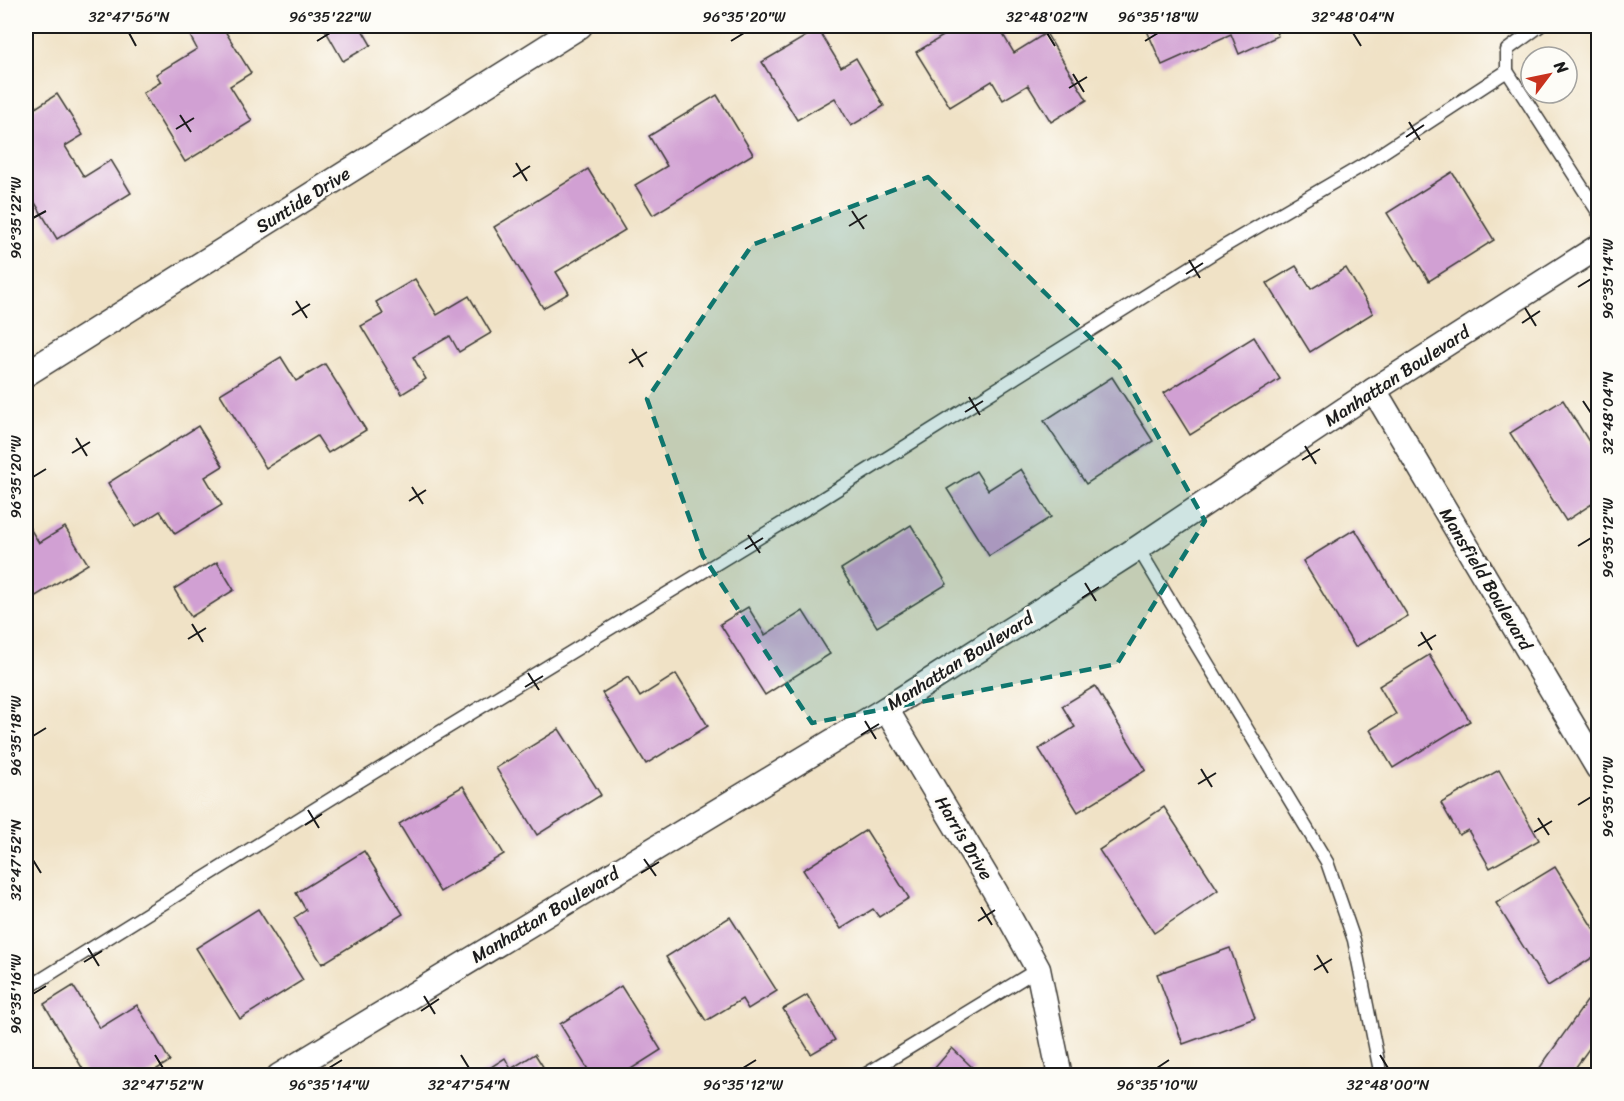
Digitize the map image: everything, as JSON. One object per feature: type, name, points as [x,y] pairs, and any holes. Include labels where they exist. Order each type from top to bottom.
[{"type":"street","name":"Suntide Drive","points":[[26,374],[580,26]]},
{"type":"street","name":"Manhattan Boulevard","points":[[279,1076],[886,709],[1138,548],[1374,390],[1599,247]]},
{"type":"street","name":"Mansfield Boulevard","points":[[1374,390],[1599,768]]},
{"type":"street","name":"Harris Drive","points":[[886,709],[996,893],[1038,969],[1060,1076]]},
{"type":"lane","points":[[1540,26],[1507,50],[1508,72],[1599,212]]},
{"type":"lane","points":[[26,989],[360,781],[809,507],[1223,247],[1365,164],[1508,72]]},
{"type":"lane","points":[[1138,548],[1328,862],[1354,940],[1381,1076]]},
{"type":"lane","points":[[863,1076],[1038,969]]},
{"type":"highlighted area","points":[[928,177],[1119,366],[1205,521],[1117,664],[812,723],[703,556],[647,399],[752,245]]},
{"type":"building","points":[[199,26],[222,26],[251,73],[230,86],[252,121],[185,162],[143,93],[161,82],[156,74],[197,49],[188,32]]},
{"type":"building","points":[[323,26],[360,26],[371,45],[343,61]]},
{"type":"building","points":[[960,26],[998,26],[1014,53],[1046,33],[1087,100],[1051,122],[1028,85],[1003,100],[992,81],[950,107],[916,52]]},
{"type":"building","points":[[1145,26],[1273,26],[1278,36],[1239,54],[1231,34],[1162,65]]},
{"type":"building","points":[[818,29],[841,67],[856,58],[884,106],[851,126],[835,98],[797,120],[762,62]]},
{"type":"building","points":[[57,94],[83,135],[65,146],[84,177],[111,160],[131,193],[57,239],[26,188],[26,114]]},
{"type":"building","points":[[717,95],[753,154],[653,215],[635,185],[667,166],[649,136]]},
{"type":"building","points":[[588,169],[625,230],[556,272],[569,293],[543,308],[494,227]]},
{"type":"building","points":[[1452,172],[1494,240],[1429,281],[1387,213]]},
{"type":"building","points":[[1296,266],[1311,289],[1346,268],[1373,313],[1310,352],[1267,283]]},
{"type":"building","points":[[415,279],[437,315],[469,296],[491,333],[459,352],[450,336],[413,357],[426,379],[402,394],[361,326],[383,314],[376,302]]},
{"type":"building","points":[[1254,337],[1280,379],[1190,435],[1164,393]]},
{"type":"building","points":[[281,357],[296,381],[325,364],[366,430],[328,453],[317,436],[266,468],[220,394]]},
{"type":"building","points":[[1112,377],[1153,441],[1086,484],[1044,421]]},
{"type":"building","points":[[1563,400],[1598,456],[1598,500],[1566,521],[1510,433]]},
{"type":"building","points":[[198,426],[223,466],[205,477],[222,505],[175,534],[160,511],[135,527],[108,483]]},
{"type":"building","points":[[1021,469],[1051,517],[989,556],[947,489],[976,471],[988,490]]},
{"type":"building","points":[[26,522],[39,543],[65,527],[88,564],[26,602]]},
{"type":"building","points":[[911,525],[947,584],[877,627],[841,569]]},
{"type":"building","points":[[1355,529],[1408,616],[1355,647],[1303,561]]},
{"type":"building","points":[[217,562],[234,590],[191,617],[174,589]]},
{"type":"building","points":[[748,607],[765,635],[803,611],[830,654],[765,695],[720,624]]},
{"type":"building","points":[[1429,655],[1470,721],[1393,768],[1370,730],[1396,714],[1379,686]]},
{"type":"building","points":[[676,674],[708,726],[646,764],[602,693],[628,677],[640,697]]},
{"type":"building","points":[[1095,686],[1146,770],[1078,812],[1039,749],[1075,727],[1062,706]]},
{"type":"building","points":[[559,729],[601,795],[537,835],[496,768]]},
{"type":"building","points":[[1499,770],[1539,840],[1490,868],[1468,830],[1459,835],[1441,803]]},
{"type":"building","points":[[463,786],[504,854],[440,892],[399,824]]},
{"type":"building","points":[[1164,807],[1218,890],[1154,933],[1099,850]]},
{"type":"building","points":[[866,830],[909,898],[879,917],[873,909],[841,929],[803,870]]},
{"type":"building","points":[[364,851],[403,914],[322,964],[294,918],[306,910],[296,893]]},
{"type":"building","points":[[1555,867],[1598,936],[1598,954],[1548,986],[1496,903]]},
{"type":"building","points":[[258,909],[303,980],[240,1019],[196,948]]},
{"type":"building","points":[[730,917],[777,991],[748,1009],[742,999],[706,1021],[666,957]]},
{"type":"building","points":[[1230,948],[1255,1018],[1183,1044],[1157,974]]},
{"type":"building","points":[[73,986],[100,1028],[137,1005],[170,1061],[146,1076],[87,1076],[44,1004]]},
{"type":"building","points":[[621,986],[661,1050],[620,1076],[592,1076],[560,1024]]},
{"type":"building","points":[[807,995],[835,1040],[811,1054],[783,1009]]},
{"type":"building","points":[[1587,1001],[1595,1007],[1598,1002],[1598,1036],[1573,1071],[1579,1076],[1534,1076]]},
{"type":"building","points":[[952,1048],[975,1070],[970,1076],[928,1076]]},
{"type":"building","points":[[535,1054],[549,1076],[477,1076],[505,1058],[511,1069]]}]
